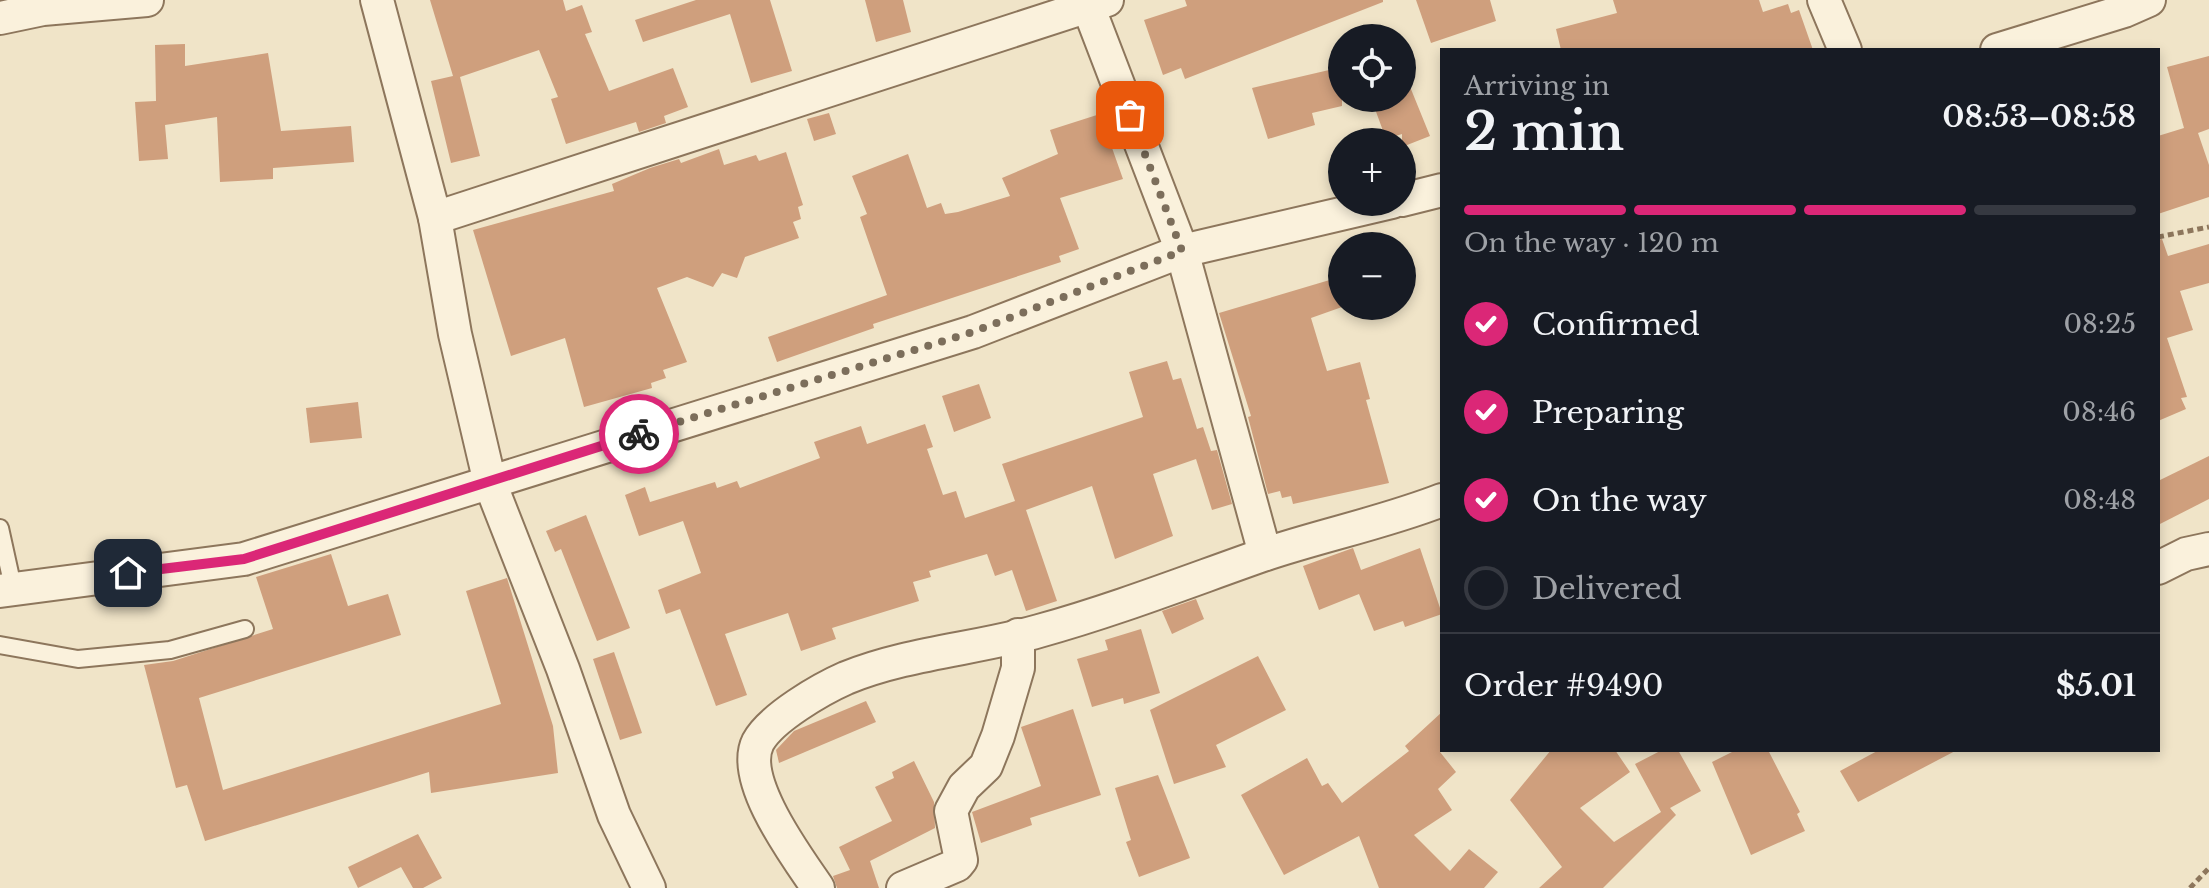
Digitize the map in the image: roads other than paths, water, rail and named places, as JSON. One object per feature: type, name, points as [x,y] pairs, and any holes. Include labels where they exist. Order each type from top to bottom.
[{"type":"street","points":[[0,18],[43,5],[147,0]]},
{"type":"street","points":[[377,0],[435,218],[455,334],[490,483],[563,669],[614,815],[649,888]]},
{"type":"street","points":[[1824,0],[1844,48]]},
{"type":"street","points":[[2003,48],[2149,0]]},
{"type":"street","points":[[435,218],[1097,3],[1182,251],[1265,554]]},
{"type":"street","points":[[1416,196],[1440,190]]},
{"type":"street","points":[[6,589],[244,559],[490,483],[579,452],[973,332],[1182,251],[1332,216]]},
{"type":"street","points":[[818,888],[781,832],[756,776],[754,758],[758,742],[788,713],[846,678],[875,668],[1018,635],[1128,603],[1265,554],[1389,521],[1440,501]]},
{"type":"street","points":[[2160,567],[2186,554],[2209,549]]},
{"type":"street","points":[[903,888],[957,865],[961,860],[951,811],[964,787],[986,766],[998,736],[1018,668],[1018,635]]},
{"type":"lane","points":[[0,528],[6,589]]},
{"type":"lane","points":[[0,645],[78,659],[170,650],[245,629]]}]
